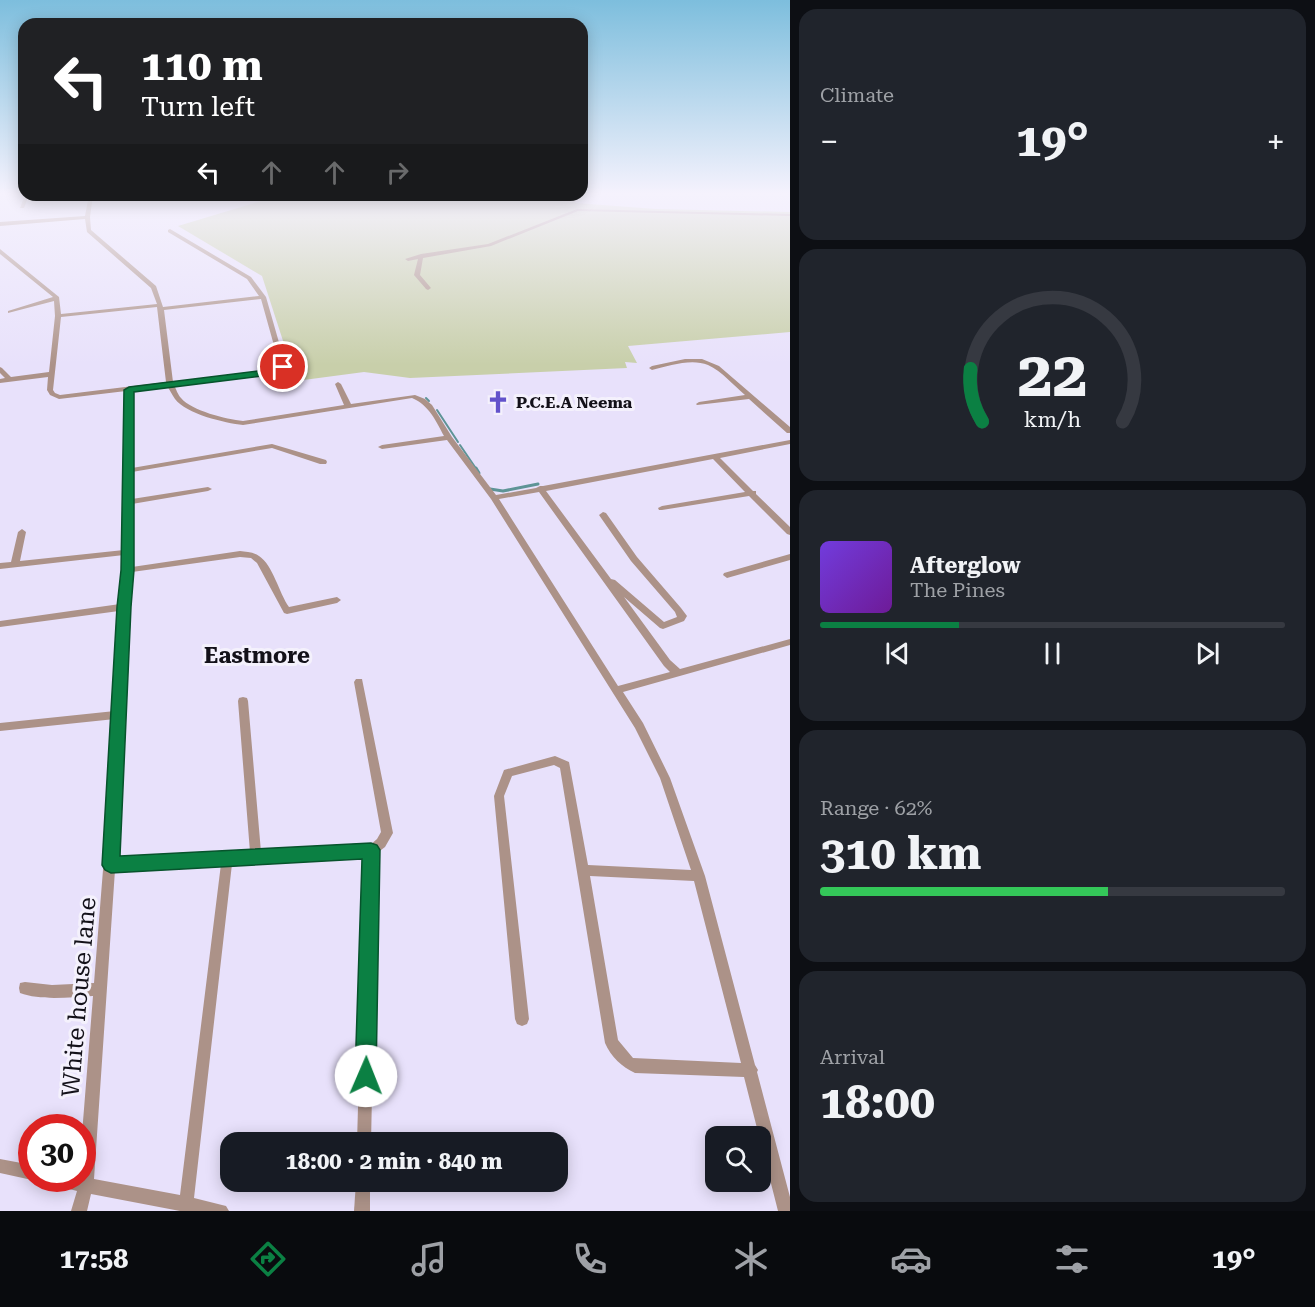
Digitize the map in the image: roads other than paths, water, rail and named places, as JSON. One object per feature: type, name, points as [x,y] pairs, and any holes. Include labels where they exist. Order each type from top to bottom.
[{"type":"street","points":[[113,252],[154,287],[160,307],[170,385],[182,403],[233,423],[413,396],[430,406],[449,438],[494,498],[639,726],[665,778],[699,876],[786,1211]]},
{"type":"street","points":[[1,253],[57,298],[58,316],[50,390],[52,394],[59,397],[279,371],[283,367],[263,297],[249,278],[204,252]]},
{"type":"street","points":[[408,259],[449,252]]},
{"type":"street","points":[[421,256],[417,275],[428,288]]},
{"type":"street","points":[[58,316],[263,297]]},
{"type":"street","points":[[10,312],[57,298]]},
{"type":"street","points":[[652,368],[693,361],[707,362],[717,367],[790,431]]},
{"type":"street","points":[[0,369],[10,380]]},
{"type":"street","points":[[0,381],[52,374]]},
{"type":"street","points":[[338,384],[348,405]]},
{"type":"street","name":"White house lane","points":[[91,1114],[99,989],[111,865],[124,607],[128,570],[129,390]]},
{"type":"street","points":[[699,404],[749,397]]},
{"type":"street","points":[[382,447],[449,438]]},
{"type":"street","points":[[494,498],[788,445]]},
{"type":"street","points":[[127,471],[272,446],[323,462]]},
{"type":"street","points":[[715,457],[790,532]]},
{"type":"street","points":[[540,488],[596,568],[667,663],[678,673]]},
{"type":"street","points":[[127,502],[208,489]]},
{"type":"street","points":[[662,508],[753,493]]},
{"type":"street","points":[[596,568],[663,626],[681,619],[682,616],[678,610],[634,559],[603,514]]},
{"type":"street","points":[[15,564],[22,532]]},
{"type":"street","points":[[0,566],[128,552]]},
{"type":"street","points":[[128,570],[230,555],[255,556],[266,568],[278,601],[287,611],[337,600]]},
{"type":"street","points":[[727,575],[790,557]]},
{"type":"street","points":[[0,624],[124,607]]},
{"type":"street","points":[[616,690],[790,642]]},
{"type":"street","points":[[111,865],[371,850],[381,843],[387,833],[359,682]]},
{"type":"street","points":[[243,701],[256,858]]},
{"type":"street","points":[[0,727],[120,714]]},
{"type":"street","points":[[522,1019],[499,796],[507,773],[549,760],[560,761],[565,765],[612,1043],[620,1056],[628,1064],[635,1066],[751,1070]]},
{"type":"street","points":[[364,1132],[371,850]]},
{"type":"street","points":[[186,1206],[227,859]]},
{"type":"street","points":[[583,870],[699,876]]},
{"type":"street","points":[[25,988],[52,991],[99,989]]},
{"type":"street","points":[[0,1166],[18,1170]]},
{"type":"street","points":[[96,1188],[221,1211]]},
{"type":"street","name":"White house lane","points":[[79,1211],[84,1192]]},
{"type":"street","points":[[363,1192],[363,1211]]},
{"type":"waterway","points":[[426,398],[429,401]]},
{"type":"waterway","points":[[437,410],[458,442]]},
{"type":"waterway","points":[[460,445],[477,470]]},
{"type":"waterway","points":[[476,468],[479,473]]},
{"type":"waterway","points":[[490,489],[503,491],[538,484]]},
{"type":"place","name":"P.C.E.A Neema","points":[[498,402]]},
{"type":"district","name":"Eastmore","points":[[257,655]]}]
